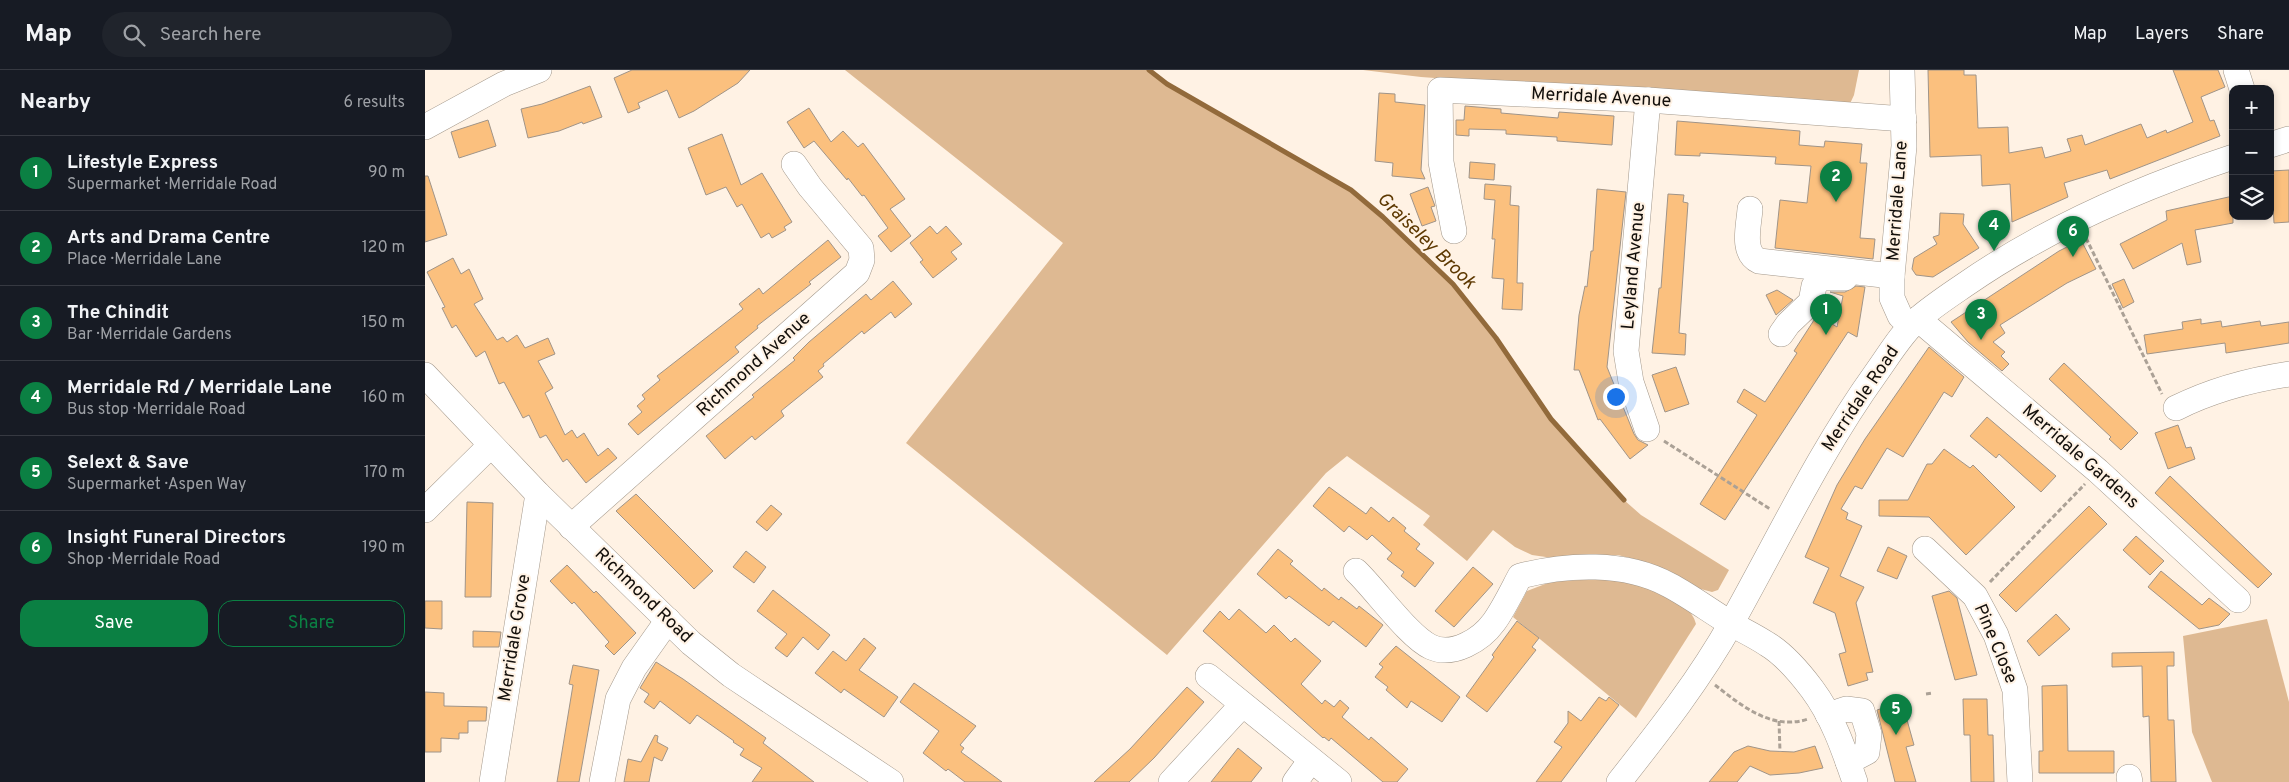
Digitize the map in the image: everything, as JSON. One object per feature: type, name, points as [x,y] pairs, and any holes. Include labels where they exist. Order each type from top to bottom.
[{"type":"street","points":[[425,127],[504,84],[539,70]]},
{"type":"street","name":"Merridale Lane","points":[[1902,70],[1903,146],[1892,280],[1895,308],[1900,316],[1915,323]]},
{"type":"street","points":[[2236,70],[2241,85]]},
{"type":"street","name":"Merridale Avenue","points":[[1455,231],[1441,162],[1440,90],[1648,100],[1903,119]]},
{"type":"street","name":"Leyland Avenue","points":[[1647,429],[1631,382],[1626,351],[1648,100]]},
{"type":"street","points":[[2274,144],[2289,139]]},
{"type":"street","name":"Merridale Road","points":[[1619,782],[1690,691],[1701,674],[1731,624],[1836,433],[1864,390],[1915,323],[1998,262],[2077,219],[2229,158]]},
{"type":"street","name":"Richmond Avenue","points":[[571,527],[857,273],[862,260],[861,248],[803,191],[794,164]]},
{"type":"street","points":[[1750,209],[1748,249],[1751,256],[1759,261],[1892,280]]},
{"type":"street","points":[[1781,334],[1788,324],[1811,302],[1815,286],[1821,278],[1828,276],[1892,280]]},
{"type":"street","name":"Merridale Gardens","points":[[1915,323],[2098,471],[2238,600]]},
{"type":"street","points":[[2176,408],[2195,387],[2289,374]]},
{"type":"street","name":"Richmond Road","points":[[425,376],[490,446],[691,643],[731,674],[891,782]]},
{"type":"street","points":[[425,510],[490,446]]},
{"type":"street","name":"Merridale Grove","points":[[492,782],[538,494]]},
{"type":"street","name":"Pine Close","points":[[1925,549],[1975,596],[1996,634],[2015,690],[2020,782]]},
{"type":"street","points":[[1356,571],[1415,635],[1431,647],[1444,650],[1455,649],[1469,644],[1482,634],[1493,623],[1520,576],[1541,570],[1602,568],[1639,573],[1669,584],[1731,624],[1768,644],[1795,669],[1813,690],[1827,714],[1851,772],[1867,752],[1869,734],[1862,711],[1846,709],[1827,714]]},
{"type":"street","points":[[602,782],[618,699],[634,668],[669,620]]},
{"type":"street","points":[[1208,676],[1339,782]]},
{"type":"street","points":[[1171,782],[1242,705]]},
{"type":"street","points":[[1295,782],[1311,760]]},
{"type":"path","points":[[2077,219],[2168,405],[2176,408]]},
{"type":"path","points":[[1647,429],[1787,520]]},
{"type":"path","name":"Pine Close","points":[[1975,596],[2098,471]]},
{"type":"path","points":[[1701,674],[1743,706],[1765,719],[1801,721],[1827,714]]},
{"type":"path","points":[[1926,694],[1933,693]]},
{"type":"path","points":[[1779,721],[1780,752]]},
{"type":"shaded area","points":[[845,70],[1149,70],[1167,84],[1351,190],[1383,217],[1453,284],[1496,338],[1551,419],[1624,500],[1641,515],[1729,570],[1718,590],[1712,592],[1697,588],[1678,576],[1649,563],[1618,555],[1553,558],[1532,555],[1515,547],[1493,530],[1467,561],[1423,525],[1430,516],[1347,456],[1326,473],[1167,655],[906,443],[1063,243]]},
{"type":"shaded area","points":[[1363,70],[1859,70],[1854,95],[1848,108],[1421,77]]},
{"type":"shaded area","points":[[1609,579],[1646,586],[1660,591],[1683,605],[1691,614],[1696,624],[1636,718],[1513,617],[1527,591],[1553,581]]},
{"type":"shaded area","points":[[2267,619],[2289,702],[2289,782],[2212,782],[2192,732],[2183,636]]},
{"type":"building","points":[[632,70],[750,70],[738,83],[694,111],[679,118],[667,90],[638,103],[640,108],[628,113],[614,78]]},
{"type":"building","points":[[1928,70],[1964,70],[1964,75],[1976,75],[1978,128],[2008,127],[2009,153],[2042,147],[2045,158],[2071,151],[2067,139],[2082,135],[2085,145],[2141,124],[2147,138],[2166,130],[2167,133],[2193,122],[2173,70],[2218,70],[2225,87],[2201,97],[2210,121],[2214,120],[2220,136],[2110,179],[2107,170],[2064,183],[2068,197],[2012,222],[2010,184],[1982,186],[1981,155],[1930,157]]},
{"type":"building","points":[[590,86],[602,117],[559,131],[528,138],[521,109],[542,104]]},
{"type":"building","points":[[1379,93],[1395,94],[1395,102],[1425,105],[1421,170],[1425,179],[1392,176],[1393,163],[1375,161]]},
{"type":"building","points":[[1465,106],[1501,109],[1501,113],[1558,118],[1559,112],[1614,116],[1612,145],[1557,141],[1557,137],[1506,134],[1506,130],[1469,129],[1469,136],[1456,135],[1456,120],[1464,120]]},
{"type":"building","points":[[809,108],[831,142],[843,131],[858,147],[863,143],[905,199],[890,209],[911,236],[891,252],[878,236],[888,228],[864,195],[862,196],[848,178],[847,180],[814,141],[804,148],[787,122]]},
{"type":"building","points":[[488,120],[496,146],[459,158],[451,132]]},
{"type":"building","points":[[1677,121],[1800,131],[1799,145],[1824,147],[1825,141],[1862,144],[1860,163],[1867,163],[1860,238],[1875,239],[1873,259],[1775,248],[1780,200],[1807,203],[1811,166],[1775,164],[1776,157],[1700,153],[1700,156],[1675,155]]},
{"type":"building","points":[[722,134],[741,185],[762,173],[792,222],[784,227],[786,230],[772,238],[769,233],[761,238],[742,204],[737,207],[726,187],[706,195],[688,148]]},
{"type":"building","points":[[1470,162],[1495,164],[1494,180],[1469,178]]},
{"type":"building","points":[[2289,170],[2289,222],[2274,223],[2274,171]]},
{"type":"building","points":[[425,176],[428,176],[447,235],[425,242]]},
{"type":"building","points":[[1485,184],[1511,186],[1510,205],[1519,206],[1517,283],[1523,283],[1522,310],[1502,309],[1504,279],[1492,278],[1495,200],[1484,199]]},
{"type":"building","points":[[1428,187],[1435,206],[1431,207],[1436,221],[1422,226],[1410,194]]},
{"type":"building","points":[[1597,189],[1626,192],[1607,367],[1634,434],[1638,440],[1648,445],[1630,459],[1600,419],[1598,420],[1579,370],[1574,370],[1579,315],[1585,286],[1587,287],[1591,251],[1593,251]]},
{"type":"building","points":[[1668,194],[1684,195],[1683,202],[1688,203],[1679,333],[1686,334],[1685,355],[1652,353],[1659,288],[1661,288]]},
{"type":"building","points":[[2229,197],[2229,220],[2233,220],[2233,223],[2195,230],[2201,262],[2187,265],[2182,243],[2133,269],[2120,244],[2167,220],[2166,211]]},
{"type":"building","points":[[1940,213],[1964,214],[1963,224],[1979,248],[1933,277],[1916,275],[1912,269],[1914,258],[1937,244],[1933,237],[1939,235]]},
{"type":"building","points":[[930,226],[937,234],[946,226],[962,244],[951,252],[957,259],[933,278],[920,262],[923,260],[910,243]]},
{"type":"building","points":[[828,240],[841,257],[809,282],[811,284],[757,326],[758,328],[735,347],[739,352],[638,435],[628,424],[642,412],[637,406],[645,399],[642,395],[660,380],[657,376],[743,309],[739,304],[759,288],[763,294]]},
{"type":"building","points":[[2081,240],[2096,269],[2067,283],[2000,325],[2005,333],[1993,342],[2005,352],[2001,356],[2009,364],[2002,371],[1968,342],[1951,322],[2059,251]]},
{"type":"building","points":[[453,258],[461,274],[469,269],[483,299],[474,304],[497,340],[503,337],[507,342],[517,335],[525,348],[548,338],[555,354],[538,361],[553,388],[545,393],[565,435],[572,430],[577,438],[584,433],[598,456],[608,448],[617,458],[586,483],[567,459],[563,462],[546,435],[540,438],[529,415],[523,418],[504,382],[499,384],[485,351],[476,357],[456,325],[452,328],[442,308],[445,307],[427,272]]},
{"type":"building","points":[[2124,279],[2134,302],[2123,308],[2112,284]]},
{"type":"building","points":[[893,281],[912,304],[895,318],[891,312],[864,334],[862,331],[823,364],[824,366],[818,371],[823,377],[781,411],[784,416],[755,440],[752,436],[725,459],[706,436],[754,397],[752,395],[795,360],[793,358],[809,342],[866,294],[871,300]]},
{"type":"building","points":[[1856,286],[1865,287],[1857,337],[1848,332],[1725,520],[1700,504],[1757,415],[1737,402],[1744,389],[1765,402],[1797,353],[1794,351],[1816,317],[1818,315],[1837,327],[1843,296],[1830,292],[1845,292]]},
{"type":"building","points":[[1777,290],[1793,300],[1776,315],[1766,295]]},
{"type":"building","points":[[2201,319],[2201,324],[2221,321],[2222,327],[2260,321],[2261,326],[2289,322],[2289,343],[2226,353],[2225,343],[2147,354],[2144,335],[2183,329],[2182,322]]},
{"type":"building","points":[[1929,347],[1964,377],[1952,397],[1944,392],[1903,457],[1887,448],[1862,489],[1855,486],[1841,509],[1848,513],[1846,519],[1862,526],[1840,576],[1864,587],[1856,603],[1873,672],[1866,673],[1868,680],[1848,686],[1839,654],[1846,652],[1835,613],[1813,603],[1829,568],[1805,557],[1837,485],[1865,439]]},
{"type":"building","points":[[2064,363],[2138,433],[2121,450],[2109,439],[2111,437],[2049,379]]},
{"type":"building","points":[[1676,367],[1689,404],[1665,412],[1652,375]]},
{"type":"building","points":[[1987,417],[2056,476],[2041,492],[1999,454],[1996,458],[1970,436]]},
{"type":"building","points":[[2178,425],[2186,448],[2191,447],[2195,459],[2168,469],[2155,433]]},
{"type":"building","points":[[1944,449],[1970,468],[1973,465],[2015,507],[1966,555],[1929,517],[1879,516],[1879,500],[1908,500],[1927,464],[1932,464]]},
{"type":"building","points":[[2170,476],[2272,574],[2258,588],[2155,493]]},
{"type":"building","points":[[1329,487],[1366,514],[1371,507],[1389,522],[1393,517],[1406,528],[1404,531],[1420,544],[1416,549],[1434,563],[1415,587],[1401,576],[1404,572],[1387,559],[1392,553],[1372,535],[1367,540],[1349,526],[1344,532],[1313,506]]},
{"type":"building","points":[[636,494],[713,571],[694,589],[616,511]]},
{"type":"building","points":[[467,502],[493,503],[491,597],[465,597]]},
{"type":"building","points":[[771,505],[782,514],[767,531],[756,522]]},
{"type":"building","points":[[2089,506],[2107,524],[2016,612],[1999,595]]},
{"type":"building","points":[[2136,536],[2164,561],[2150,575],[2123,550]]},
{"type":"building","points":[[1888,547],[1907,556],[1897,579],[1877,571]]},
{"type":"building","points":[[1278,549],[1293,561],[1290,564],[1322,591],[1324,588],[1339,600],[1341,597],[1357,609],[1359,606],[1383,625],[1366,647],[1333,621],[1329,626],[1289,596],[1286,599],[1257,574]]},
{"type":"building","points":[[746,551],[766,567],[754,583],[733,567]]},
{"type":"building","points":[[567,565],[594,593],[596,591],[636,633],[614,655],[605,646],[609,642],[574,602],[572,604],[550,581]]},
{"type":"building","points":[[1473,567],[1493,584],[1454,627],[1435,611]]},
{"type":"building","points":[[2161,571],[2202,605],[2209,598],[2230,614],[2219,625],[2199,629],[2148,587]]},
{"type":"building","points":[[773,590],[830,635],[818,650],[803,637],[787,657],[775,648],[787,634],[757,611]]},
{"type":"building","points":[[1949,591],[1957,598],[1977,675],[1955,680],[1932,596]]},
{"type":"building","points":[[425,601],[442,601],[442,629],[425,628]]},
{"type":"building","points":[[1239,609],[1266,633],[1274,625],[1291,642],[1295,638],[1321,661],[1301,684],[1322,704],[1325,700],[1334,707],[1340,700],[1349,708],[1342,717],[1369,740],[1371,737],[1408,769],[1397,782],[1383,782],[1331,738],[1329,741],[1323,738],[1203,631],[1220,611],[1229,620]]},
{"type":"building","points":[[2056,614],[2070,629],[2039,656],[2027,641]]},
{"type":"building","points":[[1517,621],[1539,638],[1532,647],[1536,650],[1487,712],[1466,696],[1494,657],[1492,655]]},
{"type":"building","points":[[473,631],[501,632],[499,647],[473,647]]},
{"type":"building","points":[[864,638],[876,648],[859,670],[898,697],[884,717],[844,689],[841,693],[815,673],[833,651],[846,661]]},
{"type":"building","points":[[1396,646],[1460,697],[1442,722],[1411,701],[1407,708],[1386,690],[1388,687],[1375,677],[1383,667],[1379,664]]},
{"type":"building","points":[[2174,652],[2174,666],[2167,666],[2168,720],[2174,720],[2176,782],[2151,782],[2149,716],[2143,717],[2142,666],[2112,667],[2112,653]]},
{"type":"building","points":[[656,662],[766,738],[763,743],[814,782],[752,782],[762,768],[740,755],[744,749],[734,741],[697,715],[690,724],[660,701],[654,709],[644,702],[649,694],[640,688]]},
{"type":"building","points":[[573,665],[599,670],[579,782],[557,782],[573,685],[569,684]]},
{"type":"building","points":[[914,683],[976,726],[960,745],[964,748],[961,752],[1002,782],[965,782],[948,769],[946,771],[923,753],[939,731],[900,702]]},
{"type":"building","points":[[2067,685],[2068,751],[2114,751],[2114,773],[2039,773],[2039,751],[2043,751],[2042,686]]},
{"type":"building","points":[[1187,687],[1204,702],[1154,758],[1129,782],[1094,782],[1130,749]]},
{"type":"building","points":[[425,692],[444,693],[444,706],[487,707],[486,721],[468,721],[468,733],[459,733],[459,739],[441,738],[441,752],[425,752]]},
{"type":"building","points":[[1599,697],[1606,701],[1609,697],[1619,705],[1561,782],[1536,782],[1562,747],[1554,742],[1568,723],[1568,711],[1581,721]]},
{"type":"building","points":[[1963,699],[1987,699],[1988,735],[1993,735],[1994,782],[1971,782],[1970,735],[1964,735]]},
{"type":"building","points":[[1902,702],[1914,745],[1906,747],[1916,782],[1895,782],[1877,710]]},
{"type":"building","points":[[655,735],[658,736],[657,742],[668,748],[662,761],[654,757],[649,782],[624,782],[628,759],[641,762]]},
{"type":"building","points":[[1748,746],[1770,751],[1794,752],[1815,746],[1823,768],[1799,773],[1770,775],[1750,766],[1737,782],[1709,782],[1734,752]]},
{"type":"building","points":[[1238,748],[1262,768],[1251,782],[1211,782]]},
{"type":"waterway","name":"Graiseley Brook","points":[[1149,70],[1167,84],[1351,190],[1383,217],[1453,284],[1496,338],[1551,419],[1624,500]]},
{"type":"place","name":"Arts and Drama Centre","points":[[1836,202]]},
{"type":"place","name":"Merridale Rd / Merridale Lane","points":[[1994,251]]},
{"type":"place","name":"Insight Funeral Directors","points":[[2073,257]]},
{"type":"place","name":"Lifestyle Express","points":[[1826,335]]},
{"type":"place","name":"The Chindit","points":[[1981,340]]},
{"type":"place","name":"Selext & Save","points":[[1896,735]]}]
